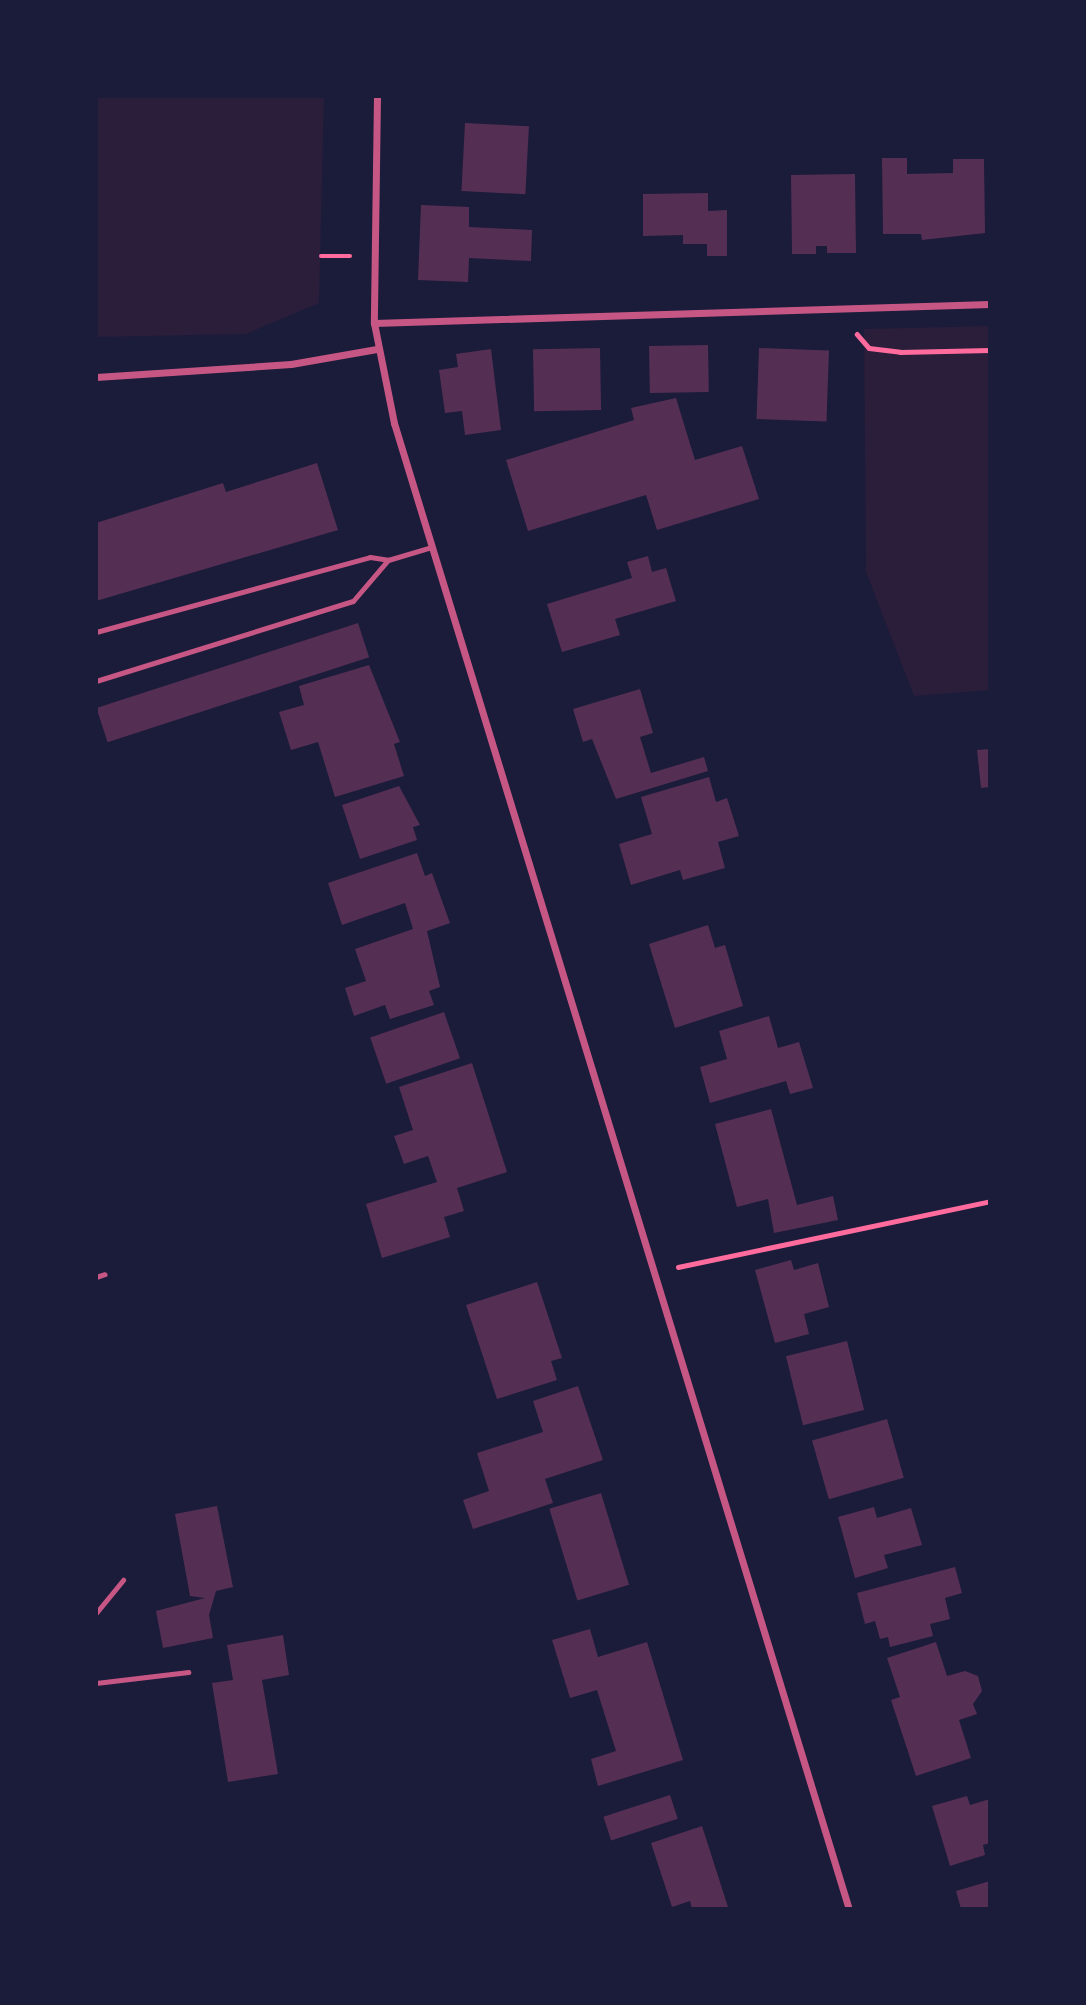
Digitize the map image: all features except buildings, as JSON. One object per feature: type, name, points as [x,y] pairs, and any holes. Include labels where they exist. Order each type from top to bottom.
[{"type":"street","points":[[377,96],[374,323],[377,349],[432,547],[849,1909]]},
{"type":"street","points":[[374,323],[990,304]]},
{"type":"street","points":[[96,377],[290,364],[377,349]]},
{"type":"lane","points":[[96,632],[370,557],[388,561],[432,547]]},
{"type":"lane","points":[[96,681],[353,601],[388,561]]},
{"type":"lane","points":[[96,1278],[105,1275]]},
{"type":"lane","points":[[96,1613],[123,1580]]},
{"type":"lane","points":[[96,1683],[188,1672]]},
{"type":"path","points":[[851,307],[852,322],[869,348],[990,350]]},
{"type":"path","points":[[656,1272],[990,1201]]},
{"type":"shaded area","points":[[96,96],[324,96],[319,303],[246,334],[96,337]]},
{"type":"shaded area","points":[[990,326],[990,690],[914,696],[866,572],[864,329]]}]
